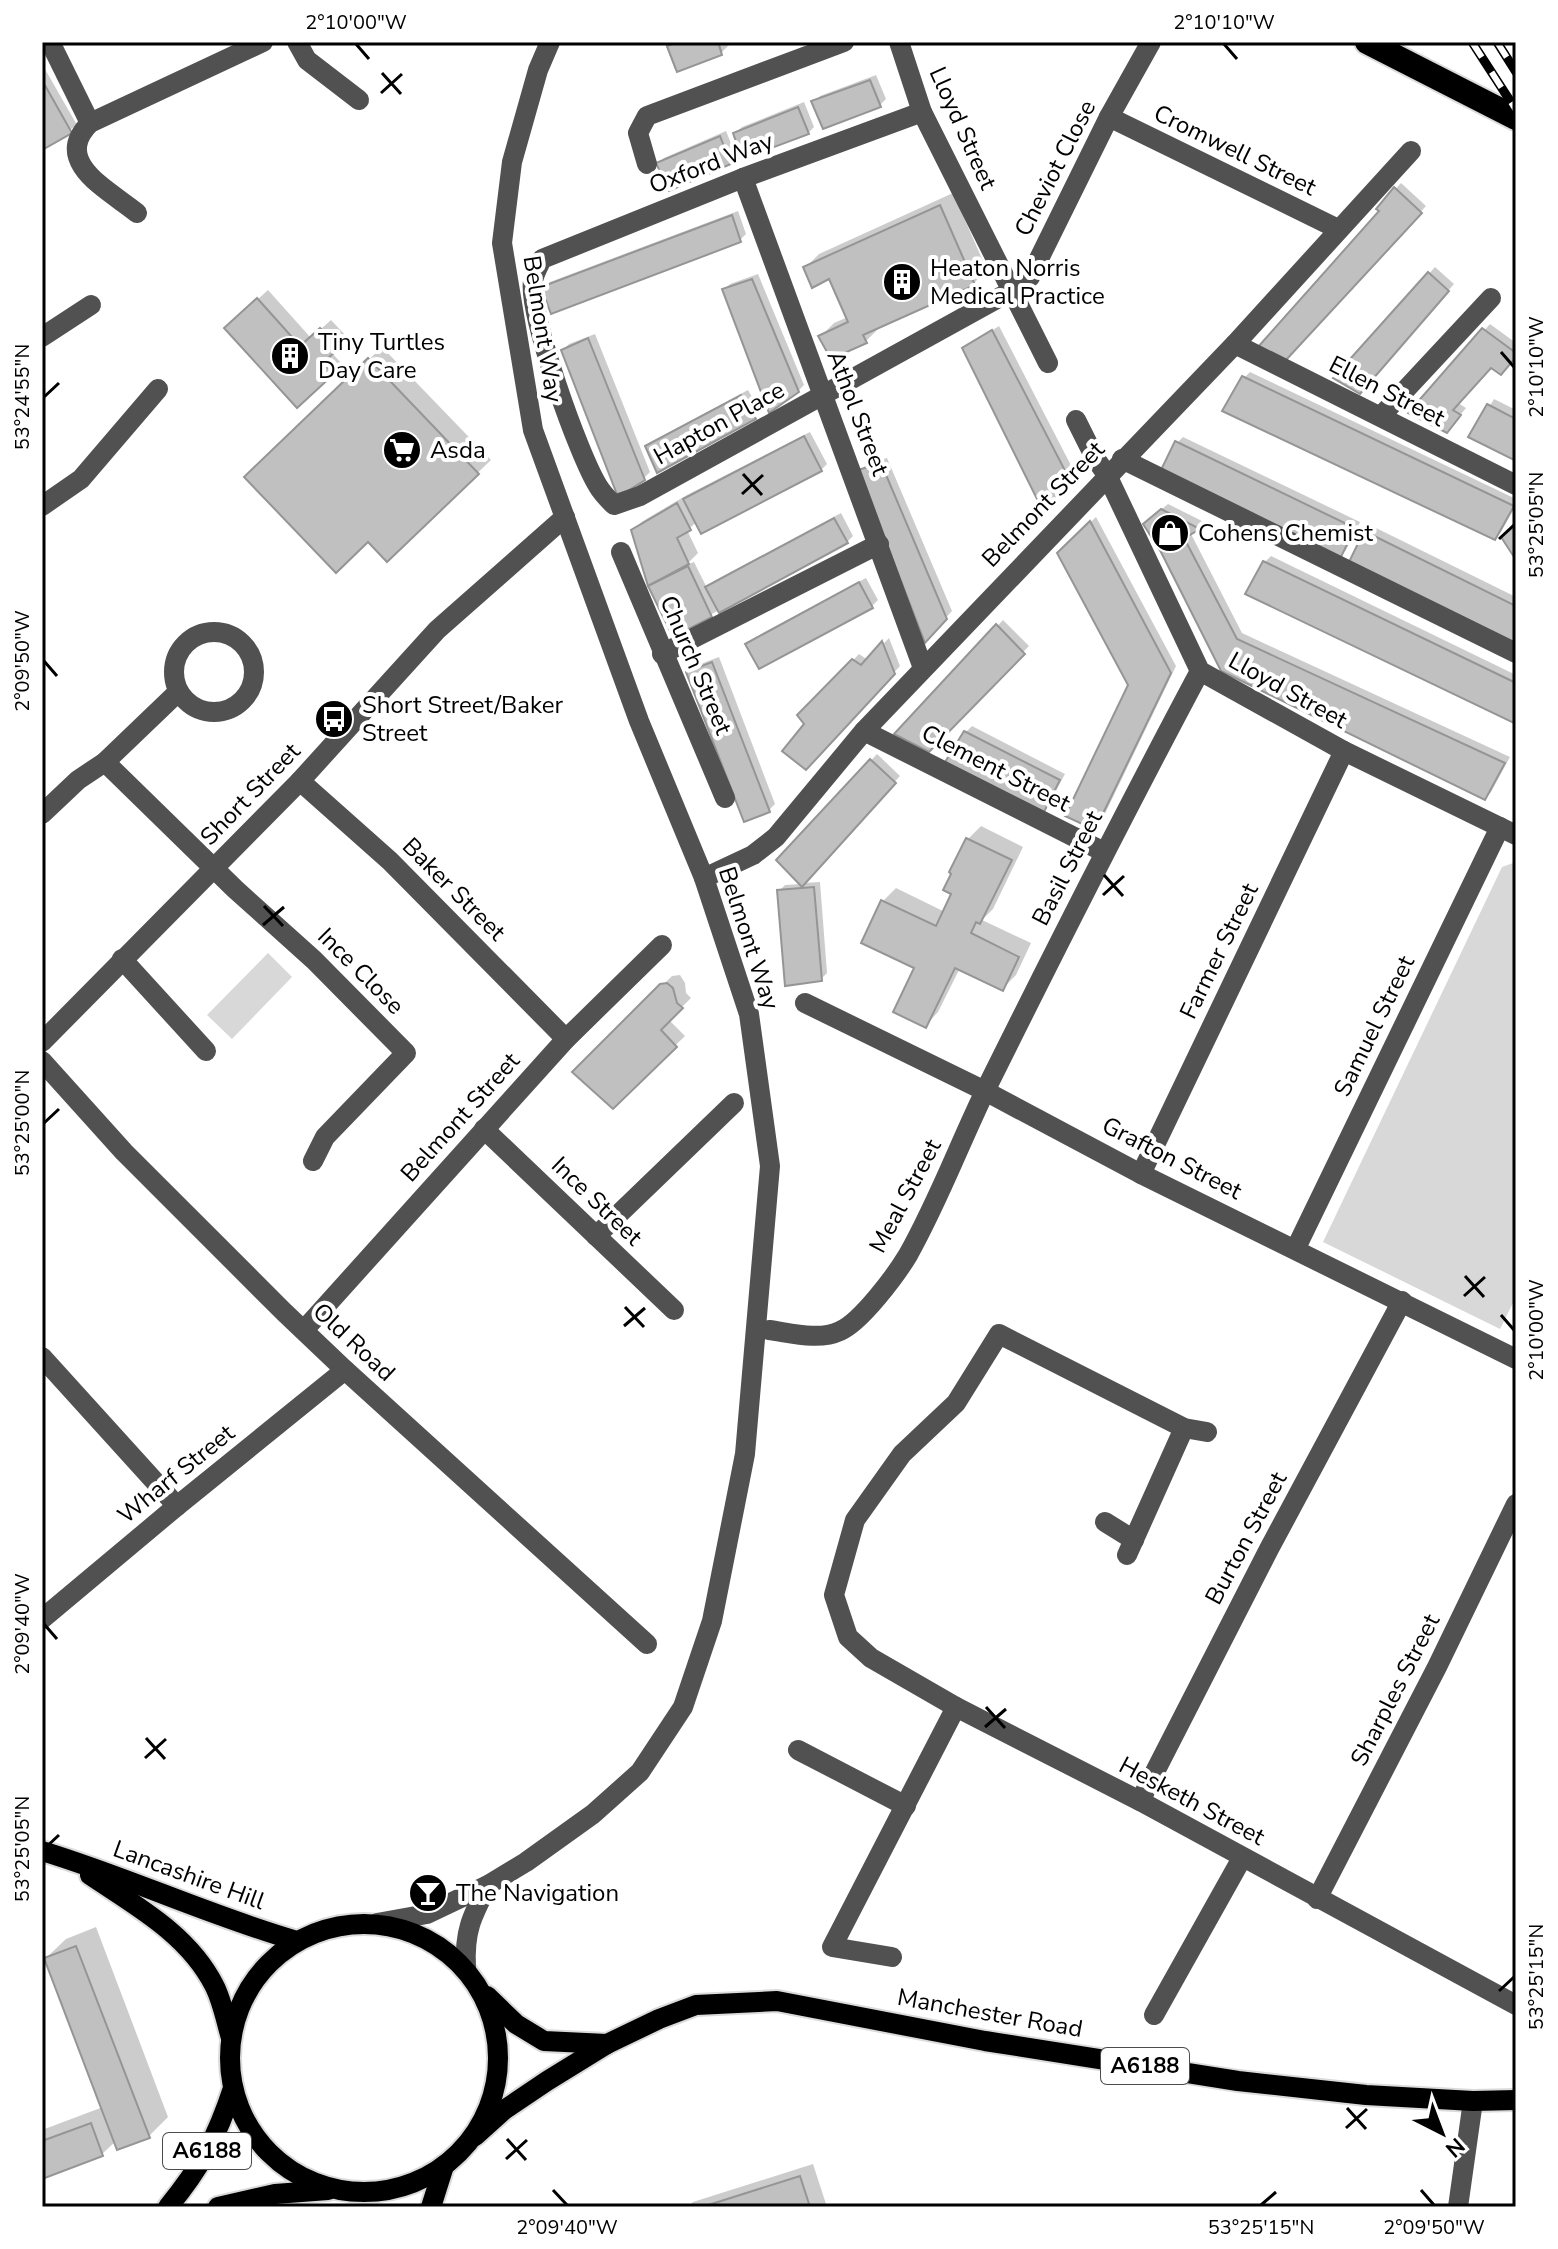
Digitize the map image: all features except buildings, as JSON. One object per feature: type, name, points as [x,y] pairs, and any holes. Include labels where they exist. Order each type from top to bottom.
[{"type":"highway","points":[[1367,42],[1394,48],[1460,90],[1516,118]]},
{"type":"main road","name":"Lancashire Hill","points":[[42,1851],[148,1887],[242,1925],[297,1941]]},
{"type":"main road","name":"Lancashire Hill","points":[[63,1857],[147,1913],[191,1949],[215,1987],[231,2038]]},
{"type":"main road","points":[[339,2190],[374,2192],[411,2184],[444,2166],[475,2136],[492,2102],[500,2066],[497,2028],[484,1993],[466,1967],[443,1946],[377,1923],[342,1924],[322,1929],[297,1941],[265,1966],[242,1999],[231,2038],[229,2063],[233,2088],[246,2124],[269,2154],[300,2176],[339,2190],[372,2207]]},
{"type":"main road","name":"Manchester Road","points":[[484,1993],[516,2024],[544,2041],[607,2044]]},
{"type":"main road","name":"Manchester Road","points":[[475,2136],[504,2110],[607,2044],[685,2008],[777,2001],[985,2041],[1238,2081],[1366,2095],[1473,2101],[1516,2100]]},
{"type":"main road","name":"A6188","points":[[168,2207],[186,2185],[218,2134],[233,2088]]},
{"type":"main road","points":[[431,2207],[444,2166]]},
{"type":"main road","name":"A6188","points":[[218,2207],[275,2194],[339,2190]]},
{"type":"street","points":[[50,42],[90,123]]},
{"type":"street","points":[[137,213],[83,169],[75,155],[76,140],[90,123],[263,42]]},
{"type":"street","points":[[297,42],[307,60],[359,100]]},
{"type":"street","name":"Belmont Way","points":[[377,1923],[427,1914],[488,1885],[593,1814],[640,1772],[683,1707],[712,1621],[745,1454],[770,1166],[749,1014],[704,878],[639,721],[533,430],[502,243],[512,162],[538,70],[550,42]]},
{"type":"street","points":[[647,164],[638,133],[647,116],[844,42]]},
{"type":"street","name":"Lloyd Street","points":[[899,42],[922,112],[1048,363]]},
{"type":"street","name":"Cheviot Close","points":[[824,396],[1013,290],[1030,277],[1109,117],[1151,42]]},
{"type":"street","name":"Oxford Way","points":[[640,496],[614,505],[598,488],[578,444],[535,308],[533,281],[542,259],[743,178],[922,112]]},
{"type":"street","name":"Cromwell Street","points":[[1109,117],[1338,229]]},
{"type":"street","name":"Belmont Street","points":[[704,878],[753,855],[776,837],[864,731],[1235,344],[1411,151]]},
{"type":"street","name":"Athol Street","points":[[743,178],[923,668]]},
{"type":"street","points":[[1381,416],[1491,298]]},
{"type":"street","points":[[42,337],[91,305]]},
{"type":"street","name":"Ellen Street","points":[[1235,344],[1516,485]]},
{"type":"street","points":[[42,506],[81,479],[158,389]]},
{"type":"street","name":"Hapton Place","points":[[640,496],[824,396]]},
{"type":"street","name":"Lloyd Street","points":[[1076,420],[1107,475],[1200,671],[1344,751],[1508,831]]},
{"type":"street","points":[[1122,459],[1516,653]]},
{"type":"street","name":"Short Street","points":[[42,1042],[300,781],[437,630],[565,517]]},
{"type":"street","points":[[662,654],[879,544]]},
{"type":"street","name":"Church Street","points":[[621,552],[725,798]]},
{"type":"street","points":[[210,632],[231,635],[246,646],[256,675],[239,704],[218,712],[206,712],[193,706],[178,692],[174,664],[179,651],[195,636],[210,632]]},
{"type":"street","name":"Basil Street","points":[[985,1091],[1104,852],[1200,671]]},
{"type":"street","points":[[42,814],[78,780],[105,762],[178,692]]},
{"type":"street","name":"Clement Street","points":[[864,731],[1104,852]]},
{"type":"street","name":"Farmer Street","points":[[1141,1174],[1344,751]]},
{"type":"street","name":"Ince Close","points":[[105,762],[314,960],[406,1053],[325,1137],[313,1161]]},
{"type":"street","name":"Baker Street","points":[[300,781],[390,861],[566,1039]]},
{"type":"street","name":"Samuel Street","points":[[1296,1248],[1508,831]]},
{"type":"street","name":"Belmont Street","points":[[304,1330],[566,1039],[662,945]]},
{"type":"street","points":[[122,959],[172,1010],[206,1051]]},
{"type":"street","name":"Grafton Street","points":[[805,1003],[985,1091],[1141,1174],[1516,1359]]},
{"type":"street","name":"Old Road","points":[[42,1061],[124,1152],[345,1370],[647,1644]]},
{"type":"street","name":"Meal Street","points":[[769,1330],[818,1336],[841,1331],[862,1313],[906,1259],[935,1204],[985,1091]]},
{"type":"street","points":[[596,1236],[734,1103]]},
{"type":"street","name":"Ince Street","points":[[484,1129],[674,1310]]},
{"type":"street","name":"Burton Street","points":[[1140,1801],[1269,1549],[1402,1301]]},
{"type":"street","name":"Hesketh Street","points":[[1184,1428],[990,1330],[956,1403],[902,1454],[855,1520],[834,1595],[848,1637],[871,1658],[956,1707],[1140,1801],[1516,2005]]},
{"type":"street","points":[[42,1357],[177,1506]]},
{"type":"street","name":"Wharf Street","points":[[42,1619],[345,1370]]},
{"type":"street","points":[[1105,1522],[1130,1547],[1184,1428],[1207,1432]]},
{"type":"street","name":"Sharples Street","points":[[1317,1899],[1437,1667],[1516,1504]]},
{"type":"street","points":[[892,1957],[822,1945],[906,1806],[956,1707]]},
{"type":"street","points":[[798,1750],[906,1806]]},
{"type":"street","points":[[1154,2015],[1242,1858]]},
{"type":"street","points":[[466,1967],[464,1941],[488,1885]]},
{"type":"street","points":[[1458,2207],[1473,2101]]},
{"type":"shaded area","points":[[1516,862],[1516,1297],[1500,1329],[1323,1242],[1502,867]]},
{"type":"shaded area","points":[[268,953],[292,977],[232,1039],[207,1015]]},
{"type":"railway","points":[[1472,42],[1516,110]]},
{"type":"railway","points":[[1497,42],[1516,72]]},
{"type":"place","name":"Heaton Norris Medical Practice","points":[[902,282]]},
{"type":"place","name":"Tiny Turtles Day Care","points":[[290,356]]},
{"type":"place","name":"Asda","points":[[402,450]]},
{"type":"place","name":"Cohens Chemist","points":[[1170,533]]},
{"type":"place","name":"Short Street/Baker Street","points":[[334,719]]},
{"type":"place","name":"The Navigation","points":[[428,1893]]}]
